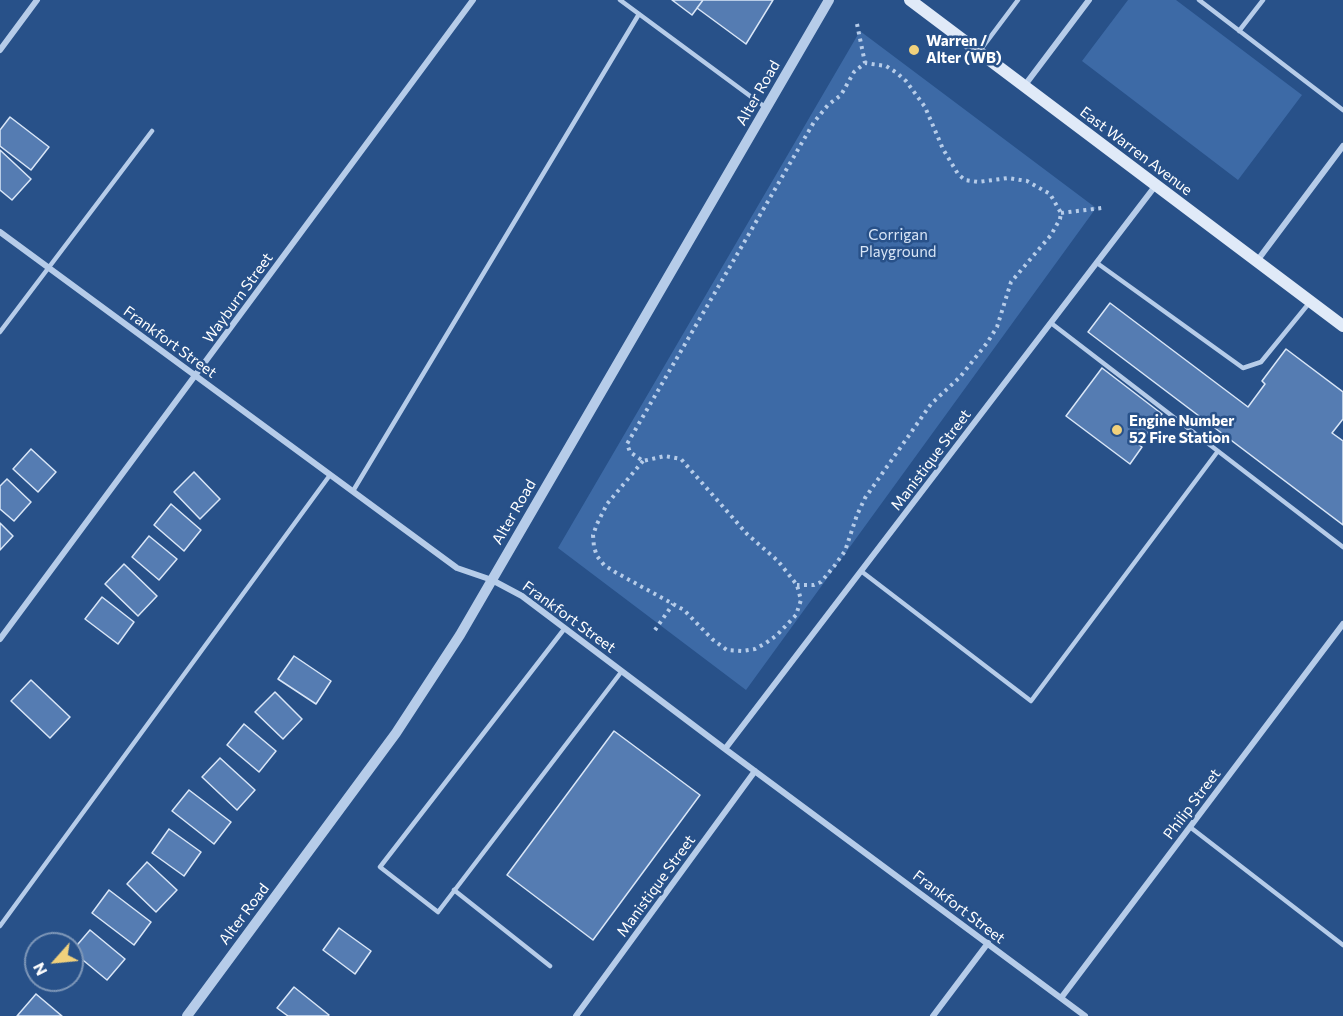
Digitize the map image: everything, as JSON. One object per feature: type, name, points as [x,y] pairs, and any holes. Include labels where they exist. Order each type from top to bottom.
[{"type":"main road","name":"East Warren Avenue","points":[[916,2],[1343,326]]},
{"type":"street","points":[[0,50],[37,0]]},
{"type":"street","name":"Wayburn Street","points":[[0,639],[473,0]]},
{"type":"street","name":"Alter Road","points":[[187,1016],[396,733],[460,635],[829,0]]},
{"type":"street","points":[[1025,85],[1085,1]]},
{"type":"street","points":[[1256,261],[1343,146]]},
{"type":"street","name":"Manistique Street","points":[[725,749],[1156,185]]},
{"type":"street","name":"Frankfort Street","points":[[0,232],[457,568],[492,580],[522,596],[1085,1016]]},
{"type":"street","name":"Philip Street","points":[[1060,998],[1343,624]]},
{"type":"street","name":"Manistique Street","points":[[576,1016],[754,771]]},
{"type":"street","points":[[933,1016],[988,943]]},
{"type":"lane","points":[[620,0],[767,108]]},
{"type":"lane","points":[[979,52],[1018,0]]},
{"type":"lane","points":[[1199,0],[1343,111]]},
{"type":"lane","points":[[1239,31],[1263,0]]},
{"type":"lane","points":[[353,491],[639,14]]},
{"type":"lane","points":[[0,332],[152,131]]},
{"type":"lane","points":[[1097,263],[1243,368],[1262,362],[1310,302]]},
{"type":"lane","points":[[1051,323],[1343,547]]},
{"type":"lane","points":[[861,571],[1030,701],[1218,451]]},
{"type":"lane","points":[[0,927],[330,475]]},
{"type":"lane","points":[[565,628],[380,867],[438,912],[622,671]]},
{"type":"lane","points":[[1190,826],[1343,945]]},
{"type":"lane","points":[[454,890],[550,966]]},
{"type":"path","points":[[858,24],[865,63]]},
{"type":"path","points":[[643,461],[630,452],[627,444],[814,122],[828,105],[841,96],[854,72],[865,63],[886,66],[906,81],[925,107],[948,160],[965,180],[990,182],[1008,178],[1027,181],[1050,194],[1061,213],[1058,225],[1051,235],[1011,282],[997,327],[987,343],[960,377],[931,404],[865,498],[845,550],[835,565],[822,582],[814,585],[796,585]]},
{"type":"path","points":[[1061,213],[1102,208]]},
{"type":"path","points":[[665,456],[681,459],[747,534],[778,561],[796,585],[801,600],[796,615],[766,643],[754,649],[727,650],[712,639],[684,610],[604,565],[594,547],[593,536],[607,504],[643,461],[665,456]]},
{"type":"path","points":[[655,630],[673,604]]},
{"type":"green space","points":[[1128,0],[1176,0],[1302,95],[1238,180],[1082,61]]},
{"type":"green space","name":"Corrigan Playground","points":[[860,31],[1096,208],[746,690],[558,548]]},
{"type":"building","points":[[672,0],[703,0],[692,15]]},
{"type":"building","points":[[703,0],[773,0],[746,44],[697,8]]},
{"type":"building","points":[[10,117],[49,147],[31,170],[0,146],[0,130]]},
{"type":"building","points":[[0,150],[31,179],[12,200],[0,190]]},
{"type":"building","points":[[1110,303],[1248,407],[1265,384],[1262,381],[1286,349],[1343,392],[1343,419],[1332,433],[1343,441],[1343,525],[1088,332]]},
{"type":"building","name":"Engine Number 52 Fire Station","points":[[1102,368],[1162,414],[1139,445],[1142,447],[1130,464],[1066,416]]},
{"type":"building","points":[[31,449],[56,472],[38,492],[13,469]]},
{"type":"building","points":[[194,472],[220,499],[200,519],[174,492]]},
{"type":"building","points":[[7,479],[31,502],[14,521],[0,509],[0,486]]},
{"type":"building","points":[[171,504],[201,530],[184,551],[154,525]]},
{"type":"building","points":[[0,523],[13,536],[0,550]]},
{"type":"building","points":[[149,536],[177,559],[159,580],[132,557]]},
{"type":"building","points":[[124,564],[157,596],[138,616],[105,584]]},
{"type":"building","points":[[102,597],[134,622],[118,644],[85,619]]},
{"type":"building","points":[[294,656],[331,681],[316,704],[278,679]]},
{"type":"building","points":[[31,680],[70,717],[50,738],[11,701]]},
{"type":"building","points":[[275,692],[302,719],[283,739],[255,712]]},
{"type":"building","points":[[244,724],[276,751],[259,772],[227,745]]},
{"type":"building","points":[[614,731],[700,795],[593,940],[507,875]]},
{"type":"building","points":[[220,758],[255,790],[237,810],[202,777]]},
{"type":"building","points":[[189,790],[231,822],[214,844],[172,811]]},
{"type":"building","points":[[169,829],[201,852],[184,876],[152,853]]},
{"type":"building","points":[[147,862],[177,890],[156,912],[127,884]]},
{"type":"building","points":[[109,890],[151,922],[134,945],[92,913]]},
{"type":"building","points":[[339,928],[371,951],[355,974],[323,950]]},
{"type":"building","points":[[90,930],[125,959],[107,980],[84,961],[84,937]]},
{"type":"building","points":[[294,987],[329,1015],[288,1016],[277,1008]]},
{"type":"building","points":[[36,994],[62,1016],[17,1016]]},
{"type":"place","name":"Warren / Alter (WB)","points":[[914,50]]},
{"type":"place","name":"Engine Number 52 Fire Station","points":[[1117,430]]}]
